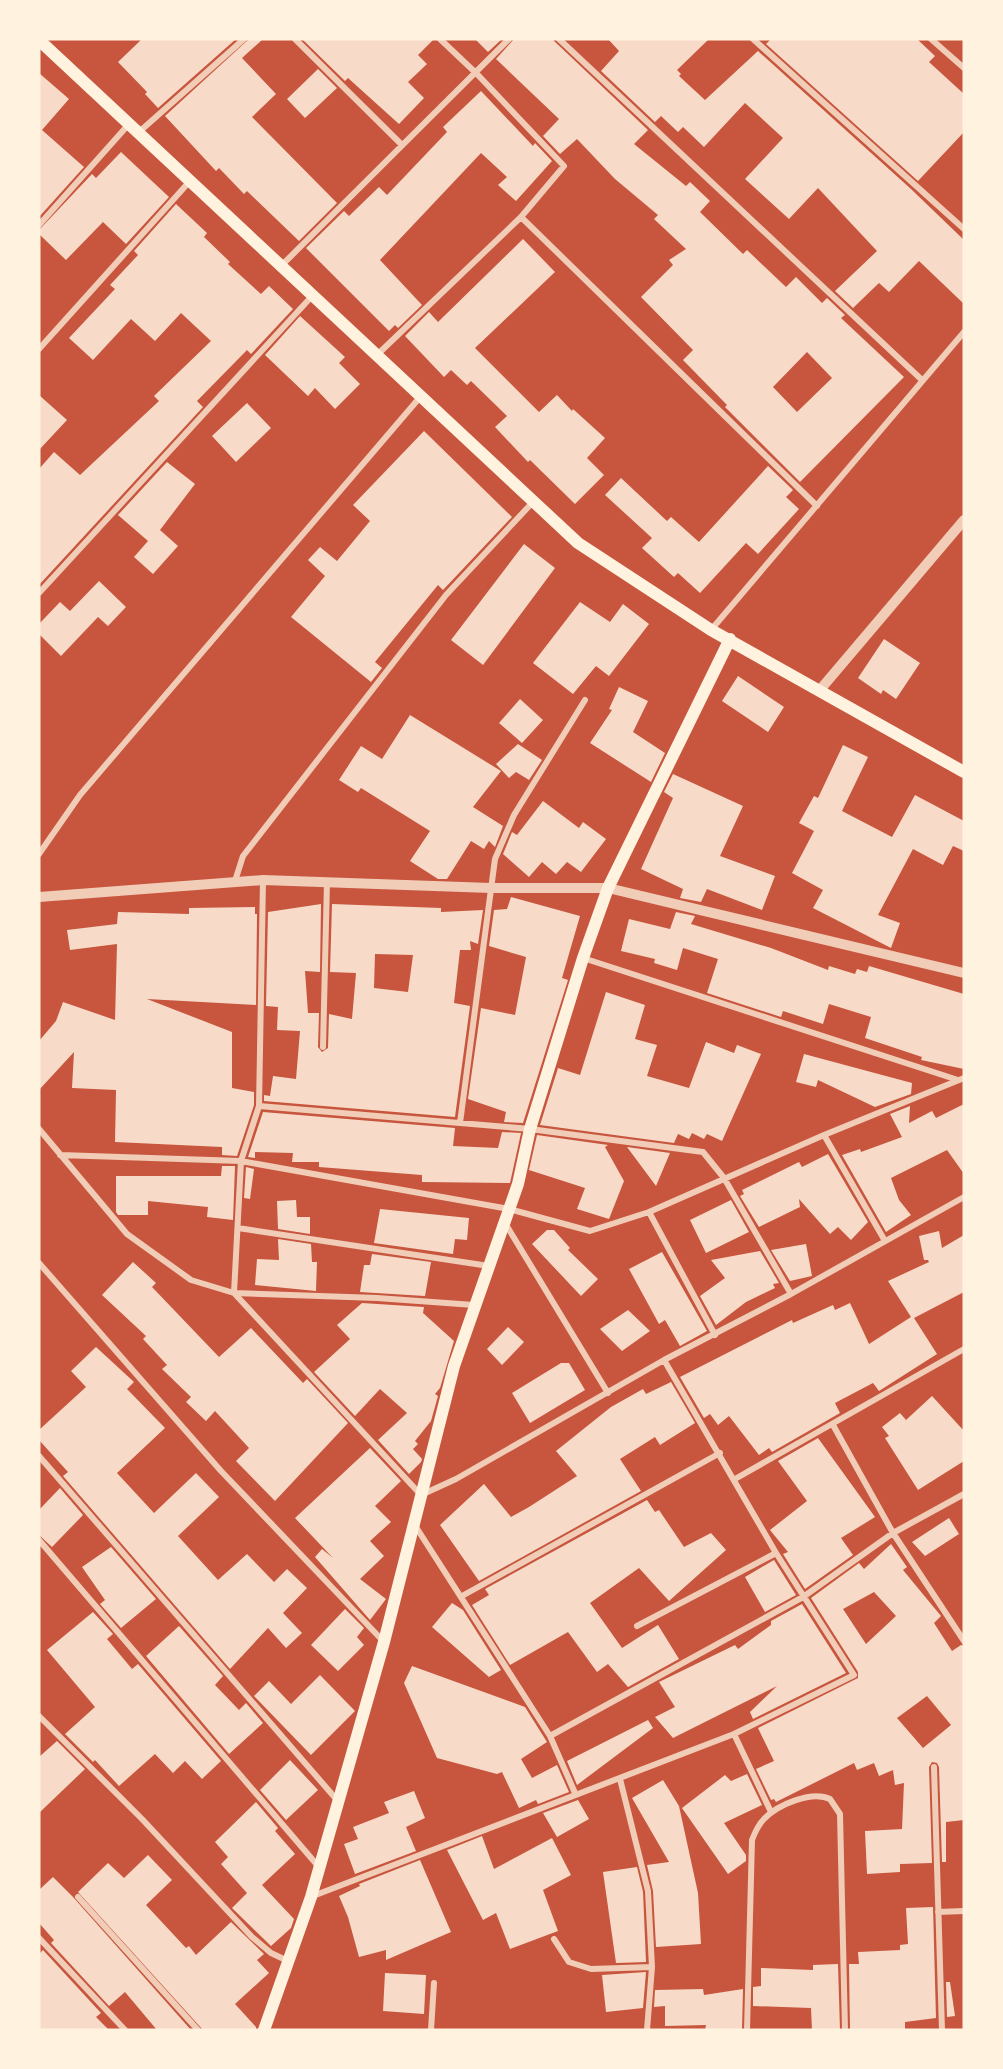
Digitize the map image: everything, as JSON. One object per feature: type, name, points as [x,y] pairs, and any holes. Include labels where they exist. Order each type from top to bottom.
[{"type":"main road","points":[[41,45],[139,132],[378,354],[532,503],[598,558],[711,630],[964,772]]},
{"type":"main road","points":[[264,2030],[290,1962],[311,1897],[318,1866],[384,1642],[454,1366],[505,1223],[530,1129],[583,958],[608,888],[730,639]]},
{"type":"street","points":[[139,132],[244,39]]},
{"type":"street","points":[[295,39],[402,145]]},
{"type":"street","points":[[378,354],[520,218],[564,166],[477,74],[440,39]]},
{"type":"street","points":[[282,265],[477,74],[509,39]]},
{"type":"street","points":[[560,39],[922,380]]},
{"type":"street","points":[[753,39],[964,229]]},
{"type":"street","points":[[931,39],[964,68]]},
{"type":"street","points":[[39,225],[129,123]]},
{"type":"street","points":[[39,350],[190,180]]},
{"type":"street","points":[[520,218],[817,507]]},
{"type":"street","points":[[39,593],[313,294]]},
{"type":"street","points":[[711,630],[964,332]]},
{"type":"street","points":[[39,854],[80,795],[421,396]]},
{"type":"street","points":[[235,881],[243,856],[337,739],[446,596],[532,503]]},
{"type":"street","points":[[819,691],[964,520]]},
{"type":"street","points":[[460,1123],[495,859],[502,837],[585,700]]},
{"type":"street","points":[[263,880],[259,1106],[241,1161],[234,1293],[421,1495],[456,1479],[664,1360],[791,1294],[964,1197]]},
{"type":"street","points":[[39,897],[263,880],[491,888],[608,888],[964,973]]},
{"type":"street","points":[[323,1047],[327,882]]},
{"type":"street","points":[[583,958],[961,1079]]},
{"type":"street","points":[[60,1155],[241,1161],[509,1209],[590,1231],[649,1212],[824,1135],[961,1079]]},
{"type":"street","points":[[259,1106],[530,1129],[703,1152],[724,1178],[791,1294]]},
{"type":"street","points":[[39,1129],[127,1234],[191,1280],[234,1293],[377,1298],[474,1305]]},
{"type":"street","points":[[824,1135],[885,1241]]},
{"type":"street","points":[[649,1212],[715,1335]]},
{"type":"street","points":[[505,1223],[608,1393]]},
{"type":"street","points":[[238,1228],[489,1266]]},
{"type":"street","points":[[39,1263],[221,1471],[384,1642]]},
{"type":"street","points":[[735,1479],[964,1349]]},
{"type":"street","points":[[311,1897],[575,1793],[620,1779],[734,1734],[854,1675],[776,1553],[664,1360]]},
{"type":"street","points":[[833,1425],[893,1533],[964,1641]]},
{"type":"street","points":[[462,1596],[720,1453]]},
{"type":"street","points":[[39,1456],[337,1800]]},
{"type":"street","points":[[550,1736],[803,1597],[893,1533],[964,1494]]},
{"type":"street","points":[[414,1524],[550,1736],[575,1793]]},
{"type":"street","points":[[39,1540],[318,1866]]},
{"type":"street","points":[[637,1626],[776,1553]]},
{"type":"street","points":[[39,1716],[142,1819],[252,1937],[272,1953],[290,1962]]},
{"type":"street","points":[[734,1734],[771,1812]]},
{"type":"street","points":[[934,1767],[942,2030]]},
{"type":"street","points":[[620,1779],[648,1892],[652,1967],[647,2030]]},
{"type":"street","points":[[747,2030],[751,1848],[756,1830],[771,1812],[813,1795],[830,1799],[838,1809],[845,2030]]},
{"type":"street","points":[[78,1897],[198,2030]]},
{"type":"street","points":[[938,1912],[964,1911]]},
{"type":"street","points":[[39,1938],[125,2030]]},
{"type":"street","points":[[554,1939],[569,1962],[591,1969],[652,1967]]},
{"type":"street","points":[[431,2030],[434,1983]]},
{"type":"building","points":[[142,39],[236,39],[158,108],[145,94],[147,92],[118,62]]},
{"type":"building","points":[[249,39],[263,39],[242,58],[276,94],[252,117],[337,203],[299,241],[247,191],[244,194],[219,168],[216,171],[165,116]]},
{"type":"building","points":[[302,39],[434,39],[418,55],[427,64],[408,82],[424,98],[399,124],[348,78],[345,81]]},
{"type":"building","points":[[475,39],[502,39],[488,52]]},
{"type":"building","points":[[514,39],[552,39],[648,130],[634,144],[686,186],[690,182],[710,201],[700,212],[743,254],[747,250],[786,287],[796,277],[822,303],[827,298],[845,315],[841,318],[904,377],[800,482],[725,407],[727,405],[683,360],[693,350],[641,297],[673,265],[669,260],[686,249],[654,219],[658,215],[615,179],[577,139],[560,154],[543,136],[559,119],[496,59]],"holes":[[[807,352],[832,378],[797,412],[773,387]]]},
{"type":"building","points":[[608,39],[709,39],[677,70],[681,74],[679,76],[705,100],[758,51],[964,240],[964,304],[919,261],[889,292],[879,283],[853,308],[835,291],[877,251],[818,188],[789,219],[745,179],[783,138],[745,103],[704,147],[683,127],[678,132],[661,116],[655,122],[601,71],[619,51]]},
{"type":"building","points":[[771,39],[917,39],[935,56],[929,62],[964,94],[964,132],[918,181],[766,44]]},
{"type":"building","points":[[318,69],[337,88],[305,118],[287,99]]},
{"type":"building","points":[[39,73],[69,99],[42,130],[84,167],[39,217]]},
{"type":"building","points":[[481,91],[533,146],[535,143],[552,161],[516,201],[498,185],[507,177],[481,153],[380,260],[422,305],[398,328],[395,325],[389,331],[306,248],[344,211],[349,216],[379,187],[387,195],[447,132],[443,127]]},
{"type":"building","points":[[121,152],[169,197],[126,244],[103,222],[66,260],[39,234],[39,230],[92,174],[96,178]]},
{"type":"building","points":[[176,204],[207,233],[204,237],[230,262],[228,264],[261,294],[269,286],[293,309],[251,354],[247,350],[197,401],[203,407],[39,585],[39,469],[54,452],[80,475],[159,401],[154,396],[211,341],[181,313],[155,341],[131,319],[93,360],[69,338],[115,289],[110,285],[138,255],[134,251]]},
{"type":"building","points":[[523,239],[555,272],[475,348],[539,412],[557,395],[572,411],[573,409],[605,438],[587,458],[604,475],[575,504],[530,460],[528,462],[495,427],[507,416],[471,381],[467,385],[451,370],[444,377],[405,336],[429,312],[438,322]]},
{"type":"building","points":[[300,316],[345,357],[339,363],[360,384],[335,409],[315,388],[308,396],[265,355]]},
{"type":"building","points":[[39,395],[67,420],[39,450]]},
{"type":"building","points":[[247,403],[271,428],[236,462],[212,436]]},
{"type":"building","points":[[424,431],[512,517],[443,590],[438,585],[375,662],[382,668],[371,682],[291,617],[325,576],[308,560],[320,547],[337,561],[370,521],[353,505]]},
{"type":"building","points":[[167,462],[195,484],[160,530],[178,546],[153,574],[134,557],[148,541],[118,515]]},
{"type":"building","points":[[768,466],[793,490],[786,497],[799,509],[758,554],[746,543],[700,593],[678,573],[674,577],[642,548],[652,538],[605,495],[621,478],[667,521],[671,517],[699,542]]},
{"type":"building","points":[[524,544],[555,568],[483,665],[451,640]]},
{"type":"building","points":[[99,581],[126,607],[108,626],[98,617],[61,656],[39,634],[39,624],[60,602],[70,611]]},
{"type":"building","points":[[580,602],[610,622],[623,604],[649,624],[609,676],[596,666],[573,694],[533,663]]},
{"type":"building","points":[[884,639],[920,663],[896,699],[883,690],[881,694],[858,678]]},
{"type":"building","points":[[738,676],[784,707],[768,732],[722,701]]},
{"type":"building","points":[[619,687],[648,701],[633,732],[665,753],[651,782],[590,743],[612,710],[609,709]]},
{"type":"building","points":[[520,699],[543,720],[522,743],[499,723]]},
{"type":"building","points":[[410,715],[501,771],[473,807],[503,826],[495,847],[489,841],[484,849],[471,841],[447,879],[438,879],[410,861],[430,831],[361,788],[358,792],[339,780],[361,746],[382,759]]},
{"type":"building","points":[[518,744],[542,760],[529,780],[516,772],[509,778],[496,764]]},
{"type":"building","points":[[843,745],[868,757],[842,811],[892,837],[915,795],[964,821],[964,851],[953,846],[943,865],[913,849],[878,915],[900,923],[891,948],[813,908],[823,890],[792,873],[814,831],[799,823],[814,796],[818,798]]},
{"type":"building","points":[[673,774],[743,806],[720,856],[775,876],[762,910],[707,889],[701,902],[680,898],[683,889],[641,869],[673,798],[664,792]]},
{"type":"building","points":[[543,801],[579,828],[583,822],[606,839],[581,872],[567,862],[556,874],[542,862],[529,877],[503,854],[512,832],[517,835]]},
{"type":"building","points":[[511,897],[580,916],[562,978],[568,980],[523,1123],[504,1122],[506,1112],[468,1099],[481,1008],[515,1015],[526,957],[489,946],[494,910],[507,909]]},
{"type":"building","points":[[321,904],[320,972],[305,971],[308,1013],[319,1013],[318,1047],[322,1052],[328,1048],[329,1014],[352,1019],[356,973],[330,972],[332,904],[441,908],[441,912],[483,910],[478,944],[470,941],[471,950],[460,950],[454,1003],[470,1006],[455,1117],[264,1101],[264,1095],[270,1096],[273,1076],[296,1079],[300,1031],[277,1030],[278,1007],[266,1006],[268,912]],"holes":[[[375,954],[413,955],[408,992],[374,988]]]},
{"type":"building","points":[[255,907],[255,914],[257,914],[256,1005],[147,999],[232,1032],[232,1088],[254,1092],[254,1105],[237,1156],[222,1155],[222,1147],[115,1142],[116,1090],[72,1088],[74,1052],[39,1090],[39,1041],[56,1021],[63,1002],[115,1020],[117,944],[70,950],[67,930],[117,924],[118,912],[189,914],[189,908]]},
{"type":"building","points":[[676,912],[695,916],[691,924],[771,948],[828,970],[829,966],[855,974],[857,969],[867,972],[869,966],[964,994],[964,1069],[921,1060],[922,1057],[865,1038],[871,1017],[829,1004],[823,1024],[783,1011],[781,1017],[707,993],[718,959],[683,948],[677,970],[654,963],[655,959],[621,951],[629,919],[670,929]]},
{"type":"building","points":[[606,992],[645,1005],[635,1039],[657,1045],[647,1076],[689,1088],[706,1042],[734,1053],[737,1045],[761,1054],[722,1141],[707,1134],[704,1139],[692,1133],[689,1139],[678,1134],[674,1143],[540,1125],[558,1068],[580,1075]]},
{"type":"building","points":[[804,1054],[912,1083],[911,1094],[875,1107],[818,1080],[816,1087],[796,1082]]},
{"type":"building","points":[[964,1104],[964,1174],[947,1150],[891,1178],[899,1200],[911,1215],[886,1232],[842,1155],[860,1149],[861,1152],[902,1137],[890,1114],[910,1106],[909,1123],[932,1111],[936,1118]]},
{"type":"building","points":[[263,1112],[455,1128],[453,1146],[498,1148],[502,1132],[521,1133],[510,1183],[422,1182],[422,1175],[319,1167],[319,1162],[292,1162],[293,1153],[255,1152],[255,1158],[248,1157]]},
{"type":"building","points":[[537,1135],[608,1145],[605,1147],[624,1181],[609,1219],[577,1209],[585,1188],[529,1170]]},
{"type":"building","points":[[627,1147],[670,1153],[656,1186]]},
{"type":"building","points":[[828,1154],[868,1222],[851,1240],[838,1227],[830,1234],[799,1199],[800,1207],[759,1227],[740,1196],[744,1194],[742,1190],[799,1162],[802,1167]]},
{"type":"building","points":[[222,1166],[235,1166],[233,1220],[207,1217],[208,1207],[148,1201],[148,1215],[118,1215],[116,1212],[116,1176],[221,1176]]},
{"type":"building","points":[[246,1167],[254,1169],[250,1199],[244,1198]]},
{"type":"building","points":[[296,1200],[297,1217],[310,1217],[310,1234],[278,1229],[277,1201]]},
{"type":"building","points":[[731,1200],[749,1232],[706,1253],[690,1220]]},
{"type":"building","points":[[380,1209],[469,1218],[467,1240],[455,1239],[453,1254],[374,1243]]},
{"type":"building","points":[[547,1230],[554,1230],[570,1248],[568,1250],[598,1279],[581,1296],[532,1244]]},
{"type":"building","points":[[939,1231],[942,1248],[964,1235],[964,1292],[914,1318],[937,1354],[879,1391],[873,1383],[835,1403],[840,1413],[772,1452],[769,1448],[759,1455],[729,1416],[718,1425],[710,1414],[704,1418],[680,1377],[792,1320],[793,1323],[833,1305],[835,1310],[850,1303],[869,1344],[911,1317],[888,1281],[929,1262],[924,1260],[919,1236]]},
{"type":"building","points":[[278,1239],[311,1244],[312,1262],[317,1262],[316,1291],[255,1285],[257,1259],[279,1260]]},
{"type":"building","points":[[806,1244],[812,1276],[790,1281],[771,1250]]},
{"type":"building","points":[[760,1251],[779,1283],[773,1284],[775,1288],[746,1302],[716,1325],[700,1296],[725,1278],[711,1260]]},
{"type":"building","points":[[662,1252],[707,1331],[680,1346],[665,1320],[659,1324],[629,1269]]},
{"type":"building","points":[[372,1254],[431,1262],[425,1296],[360,1292],[364,1265],[370,1265]]},
{"type":"building","points":[[133,1262],[156,1283],[152,1287],[219,1357],[251,1328],[303,1383],[307,1379],[348,1423],[275,1501],[236,1461],[249,1448],[215,1411],[206,1421],[186,1402],[191,1397],[162,1369],[167,1365],[143,1339],[146,1336],[102,1295]]},
{"type":"building","points":[[362,1303],[424,1307],[423,1313],[454,1341],[440,1388],[435,1394],[438,1396],[431,1421],[415,1441],[418,1444],[413,1449],[422,1459],[421,1462],[409,1474],[378,1440],[407,1413],[380,1389],[355,1416],[314,1372],[350,1339],[337,1325]]},
{"type":"building","points":[[628,1310],[650,1331],[622,1351],[600,1329]]},
{"type":"building","points":[[508,1327],[524,1342],[502,1365],[487,1349]]},
{"type":"building","points":[[96,1347],[134,1382],[127,1389],[165,1428],[117,1473],[154,1513],[196,1473],[219,1497],[178,1536],[218,1580],[247,1554],[274,1582],[287,1569],[307,1588],[283,1613],[302,1633],[286,1648],[268,1628],[230,1669],[63,1476],[68,1472],[39,1440],[39,1430],[86,1387],[71,1371]]},
{"type":"building","points":[[561,1363],[569,1363],[585,1390],[530,1423],[512,1393]]},
{"type":"building","points":[[671,1382],[695,1423],[660,1445],[655,1437],[620,1459],[641,1491],[479,1581],[440,1525],[484,1484],[511,1517],[529,1507],[577,1476],[556,1451],[611,1407],[643,1389],[646,1394]]},
{"type":"building","points":[[932,1396],[964,1431],[964,1461],[918,1490],[885,1438],[889,1436],[882,1427],[900,1413],[906,1420]]},
{"type":"building","points":[[818,1438],[875,1517],[841,1538],[853,1555],[805,1589],[783,1554],[788,1552],[770,1530],[807,1501],[778,1461]]},
{"type":"building","points":[[370,1448],[401,1481],[375,1506],[391,1522],[370,1541],[384,1556],[360,1579],[386,1599],[370,1620],[315,1557],[322,1549],[333,1558],[295,1518]]},
{"type":"building","points":[[60,1488],[83,1515],[52,1547],[39,1535],[39,1510]]},
{"type":"building","points":[[647,1500],[655,1512],[659,1510],[684,1547],[711,1533],[726,1550],[669,1601],[639,1568],[590,1603],[622,1648],[658,1625],[679,1659],[628,1687],[608,1664],[597,1672],[568,1632],[510,1665],[472,1605],[489,1595],[485,1589]]},
{"type":"building","points":[[949,1518],[959,1534],[925,1556],[912,1542]]},
{"type":"building","points":[[891,1544],[907,1567],[903,1570],[941,1616],[934,1623],[952,1651],[961,1645],[964,1646],[964,1820],[946,1822],[946,1862],[942,1862],[939,1767],[937,1763],[932,1762],[929,1767],[932,1863],[900,1864],[900,1872],[867,1874],[865,1831],[902,1829],[904,1783],[895,1785],[893,1770],[879,1776],[874,1763],[857,1770],[854,1763],[776,1802],[774,1799],[771,1800],[756,1769],[774,1761],[758,1728],[858,1678],[858,1672],[811,1598],[859,1563],[864,1569]],"holes":[[[874,1592],[896,1616],[866,1644],[843,1609]],[[927,1696],[951,1725],[923,1748],[897,1718]]]},
{"type":"building","points":[[111,1547],[156,1599],[121,1628],[100,1604],[105,1600],[82,1567]]},
{"type":"building","points":[[774,1560],[796,1595],[765,1612],[745,1577]]},
{"type":"building","points":[[452,1603],[463,1610],[501,1670],[489,1677],[432,1627]]},
{"type":"building","points":[[802,1604],[846,1673],[753,1719],[750,1712],[777,1686],[673,1738],[655,1717],[675,1707],[659,1682],[735,1645],[738,1649],[771,1625],[771,1621]]},
{"type":"building","points":[[345,1609],[364,1628],[357,1637],[364,1645],[338,1671],[311,1645]]},
{"type":"building","points":[[93,1612],[113,1634],[107,1639],[132,1669],[138,1664],[221,1761],[202,1779],[185,1761],[173,1773],[155,1754],[119,1786],[95,1760],[93,1762],[65,1734],[95,1707],[47,1650]]},
{"type":"building","points":[[179,1626],[223,1676],[215,1685],[239,1710],[246,1703],[263,1723],[229,1754],[146,1656]]},
{"type":"building","points":[[412,1666],[525,1707],[547,1742],[521,1759],[532,1778],[557,1765],[569,1792],[538,1804],[536,1800],[519,1808],[502,1772],[497,1774],[437,1758],[404,1683]]},
{"type":"building","points":[[320,1675],[355,1711],[311,1755],[254,1696],[269,1681],[291,1704]]},
{"type":"building","points":[[648,1720],[653,1728],[577,1785],[567,1761]]},
{"type":"building","points":[[57,1741],[85,1769],[39,1813],[39,1757]]},
{"type":"building","points":[[290,1760],[318,1790],[286,1820],[260,1790]]},
{"type":"building","points":[[747,1774],[762,1805],[724,1823],[746,1855],[746,1861],[728,1874],[682,1808],[725,1775],[731,1781]]},
{"type":"building","points":[[663,1780],[679,1806],[698,1893],[701,1944],[656,1947],[653,1891],[647,1865],[669,1862],[632,1798]]},
{"type":"building","points":[[414,1791],[425,1818],[406,1827],[416,1851],[355,1874],[344,1844],[358,1839],[353,1827],[389,1813],[384,1802]]},
{"type":"building","points":[[578,1800],[589,1819],[557,1837],[543,1813]]},
{"type":"building","points":[[256,1802],[278,1828],[275,1831],[295,1854],[262,1885],[294,1919],[291,1928],[271,1946],[232,1908],[247,1893],[221,1864],[228,1857],[215,1842]]},
{"type":"building","points":[[482,1836],[494,1869],[552,1838],[571,1875],[543,1890],[558,1931],[510,1949],[496,1913],[483,1920],[447,1850]]},
{"type":"building","points":[[148,1855],[172,1880],[146,1905],[186,1948],[189,1946],[196,1955],[231,1922],[264,1954],[257,1960],[269,1973],[235,2004],[256,2027],[256,2030],[203,2030],[78,1892],[108,1863],[124,1878]]},
{"type":"building","points":[[420,1860],[451,1932],[386,1960],[386,1950],[359,1957],[348,1917],[339,1896],[360,1886],[359,1884]]},
{"type":"building","points":[[637,1867],[643,1892],[646,1962],[616,1963],[603,1872]]},
{"type":"building","points":[[53,1877],[191,2030],[157,2030],[125,1992],[109,2006],[51,1943],[54,1940],[39,1923],[39,1890]]},
{"type":"building","points":[[933,1907],[936,2018],[905,2022],[905,2030],[850,2030],[849,1964],[859,1964],[858,1952],[900,1950],[900,1945],[908,1944],[906,1908]]},
{"type":"building","points":[[43,1950],[101,2013],[96,2017],[109,2030],[39,2030],[39,1954]]},
{"type":"building","points":[[838,1964],[840,2030],[812,2030],[811,2008],[753,2006],[753,1987],[761,1986],[761,1968],[813,1970],[813,1965]]},
{"type":"building","points":[[646,1972],[643,2008],[606,2012],[602,1975]]},
{"type":"building","points":[[385,1973],[426,1975],[424,2014],[383,2011]]},
{"type":"building","points":[[946,1982],[950,1982],[955,2016],[947,2017]]},
{"type":"building","points":[[703,1989],[704,1995],[743,1989],[742,2030],[705,2030],[706,2025],[665,2026],[665,2006],[654,2007],[655,1990]]}]
